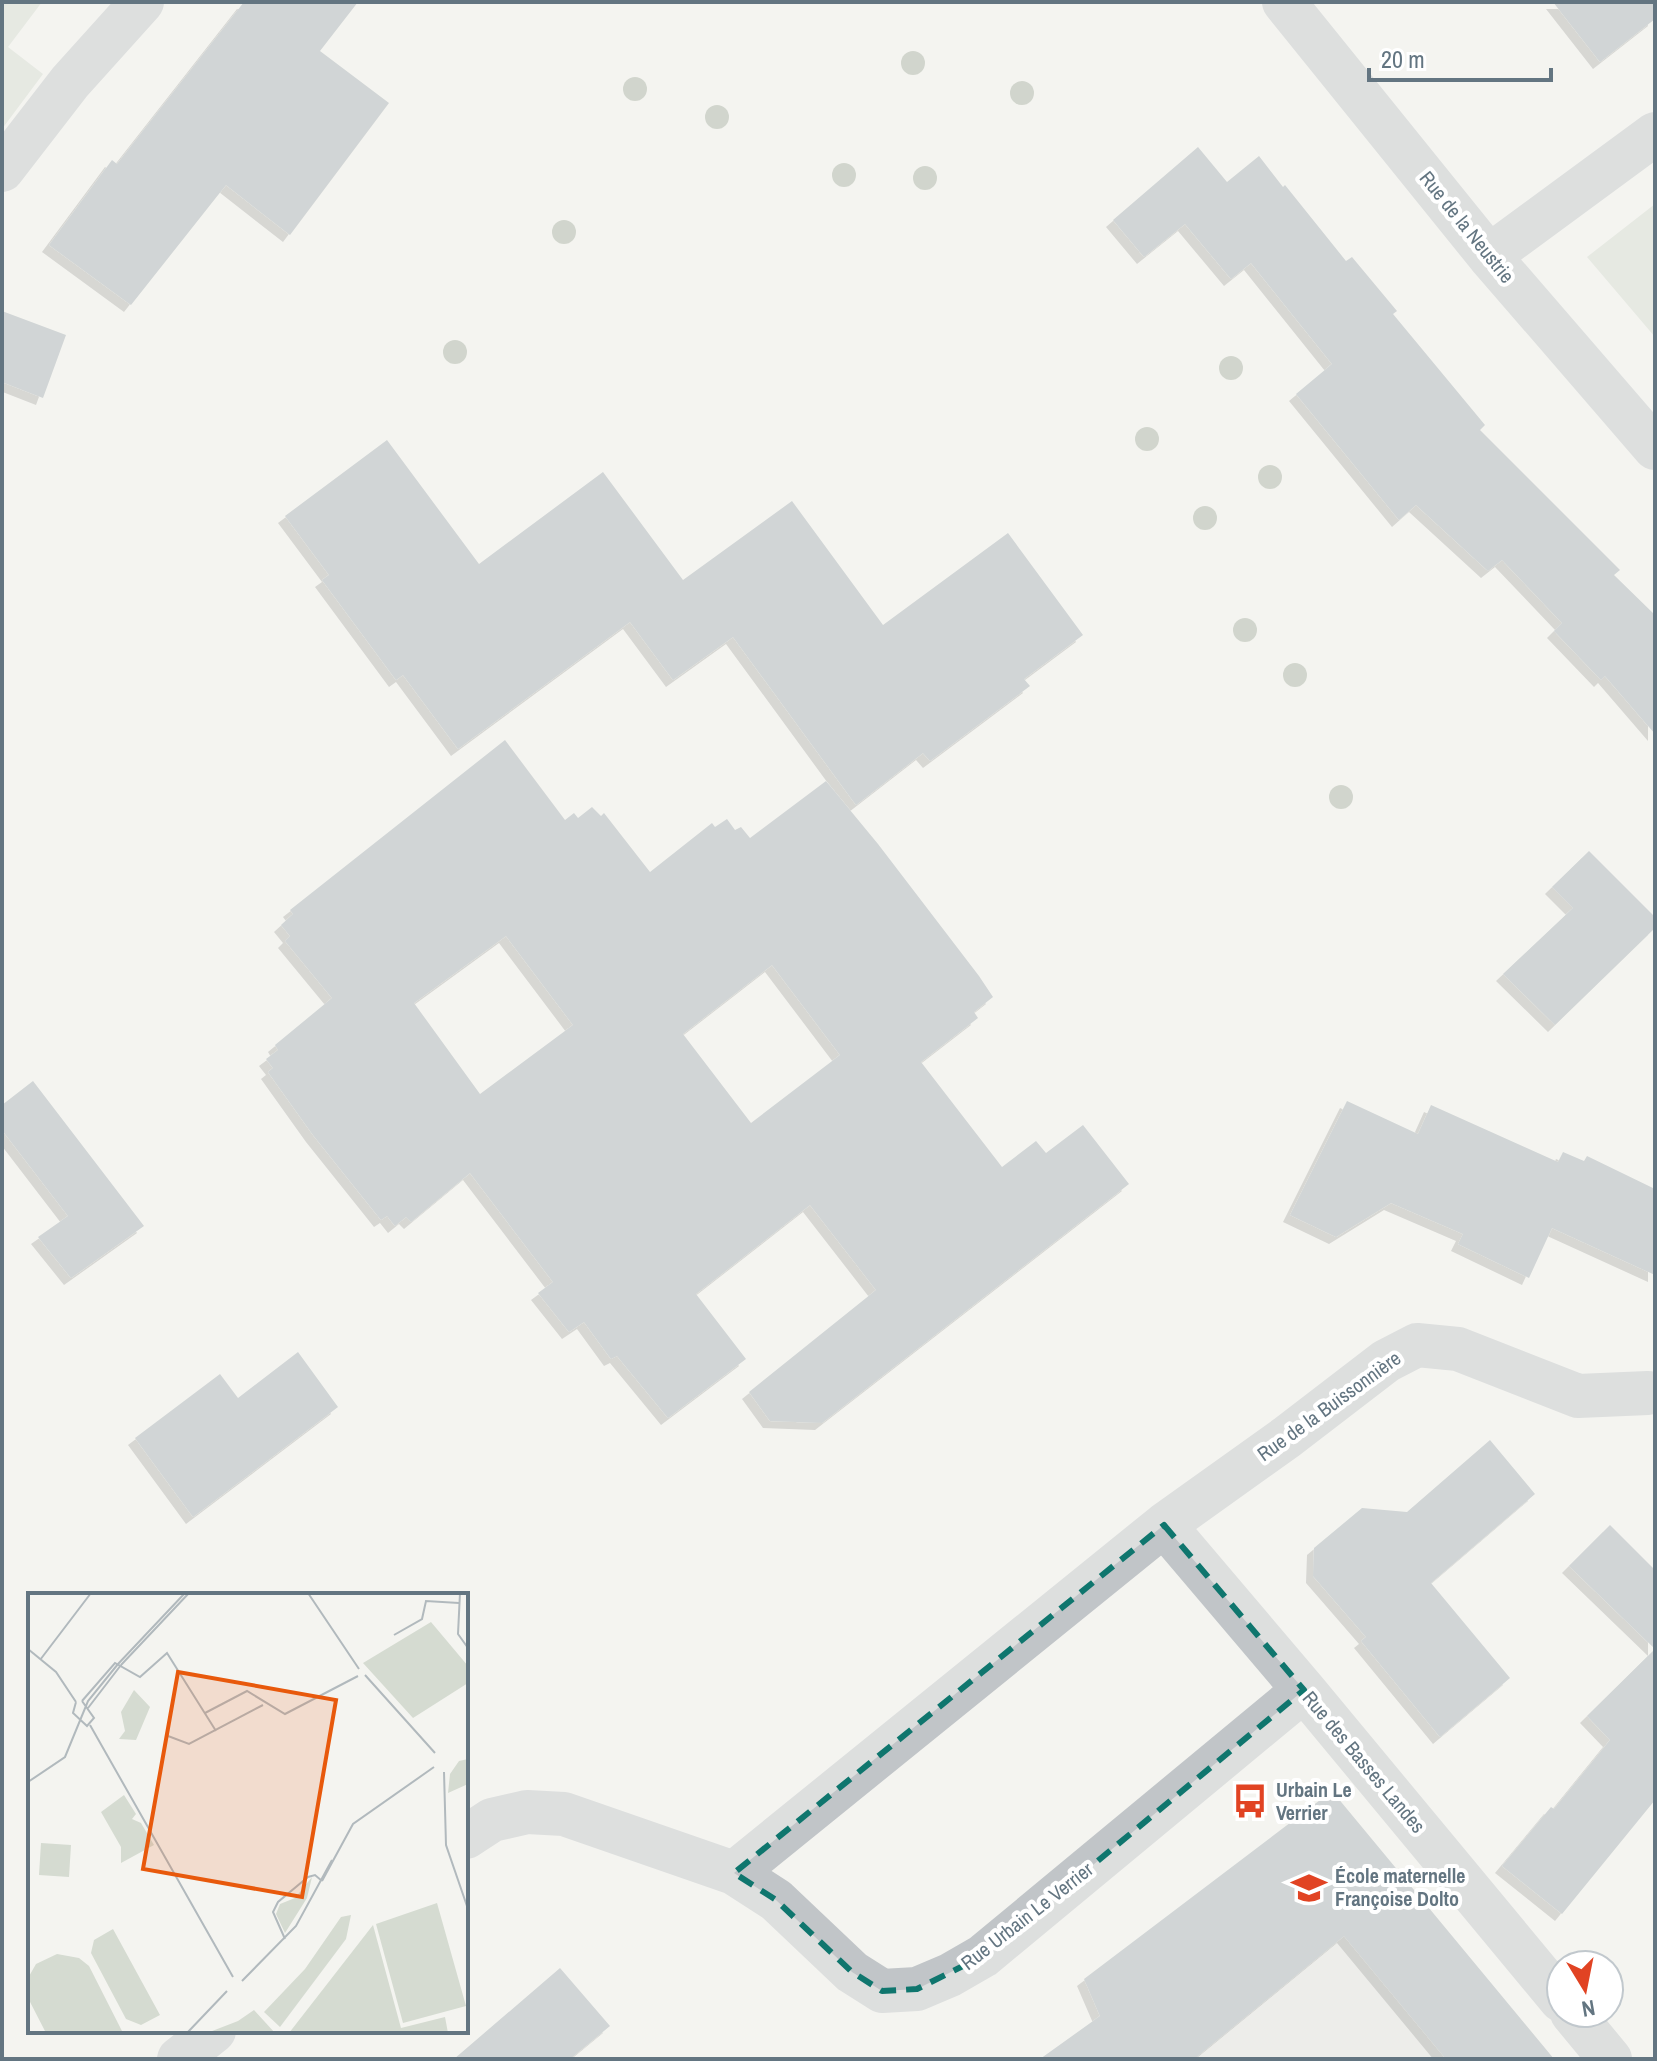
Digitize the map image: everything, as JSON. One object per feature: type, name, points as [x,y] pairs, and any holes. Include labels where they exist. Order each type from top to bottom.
[{"type":"street","points":[[2,170],[70,82],[142,2]]},
{"type":"street","name":"Rue de la Neustrie","points":[[1284,2],[1489,256],[1655,448]]},
{"type":"street","points":[[1489,256],[1655,134]]},
{"type":"street","name":"Rue de la Buissonnière","points":[[1164,1525],[1386,1361],[1417,1345],[1458,1349],[1578,1396],[1648,1393]]},
{"type":"street","points":[[734,1873],[1164,1525]]},
{"type":"street","name":"Rue des Basses Landes","points":[[1164,1525],[1545,1981]]},
{"type":"street","name":"Rue Urbain Le Verrier","points":[[468,1836],[492,1820],[516,1814],[564,1814],[734,1873],[776,1900],[852,1972],[882,1991],[917,1989],[983,1956],[1304,1690]]},
{"type":"street","points":[[1585,2029],[1610,2059]]},
{"type":"street","points":[[179,2059],[212,2033]]},
{"type":"highlighted area","points":[[1164,1525],[1304,1690],[983,1956],[917,1989],[882,1991],[852,1972],[776,1900],[734,1873]]},
{"type":"shaded area","points":[[2,2],[42,2],[8,47],[43,74],[2,129]]},
{"type":"shaded area","points":[[1655,204],[1655,337],[1587,257]]},
{"type":"shaded area","name":"École maternelle Françoise Dolto","points":[[1332,1791],[1554,2059],[1146,2059],[1322,1800]]},
{"type":"building","points":[[244,2],[358,2],[320,51],[389,103],[290,235],[226,185],[131,305],[49,245],[112,160],[117,164]]},
{"type":"building","points":[[1553,2],[1655,2],[1655,19],[1600,62]]},
{"type":"building","points":[[1198,147],[1227,182],[1259,156],[1346,261],[1352,257],[1397,311],[1393,314],[1485,425],[1480,430],[1620,570],[1614,575],[1655,615],[1655,734],[1605,676],[1601,680],[1554,631],[1562,623],[1502,560],[1488,571],[1416,505],[1399,520],[1296,394],[1332,364],[1251,263],[1231,279],[1185,224],[1144,257],[1113,220]]},
{"type":"building","points":[[2,311],[66,335],[43,398],[2,382]]},
{"type":"building","points":[[387,440],[479,564],[603,472],[683,580],[792,501],[883,625],[1008,533],[1083,635],[1024,679],[1030,686],[930,761],[923,753],[856,805],[733,637],[673,680],[630,622],[458,749],[403,675],[396,680],[322,580],[329,575],[285,516]]},
{"type":"building","points":[[505,740],[565,820],[574,813],[578,818],[592,807],[601,816],[604,813],[650,872],[712,823],[715,827],[727,819],[735,830],[741,827],[750,838],[826,781],[878,844],[993,997],[974,1012],[978,1018],[921,1062],[1002,1167],[1036,1141],[1046,1153],[1083,1125],[1129,1184],[822,1423],[770,1421],[749,1392],[876,1290],[810,1205],[696,1294],[746,1359],[668,1418],[617,1356],[611,1359],[584,1322],[569,1332],[538,1293],[553,1282],[470,1173],[411,1222],[406,1217],[395,1226],[387,1216],[381,1220],[313,1135],[268,1072],[273,1068],[266,1059],[278,1050],[275,1045],[332,998],[285,941],[290,936],[281,925],[293,914],[290,910]],"holes":[[[506,936],[573,1025],[480,1094],[414,1003]],[[772,965],[840,1055],[751,1123],[683,1034]]]},
{"type":"building","points":[[1589,851],[1655,917],[1655,928],[1555,1025],[1503,974],[1573,908],[1552,887]]},
{"type":"building","points":[[33,1081],[144,1226],[71,1278],[38,1237],[68,1216],[2,1130],[2,1105]]},
{"type":"building","points":[[1347,1101],[1418,1134],[1431,1105],[1558,1162],[1563,1152],[1584,1161],[1587,1156],[1655,1189],[1655,1275],[1552,1228],[1529,1278],[1458,1244],[1463,1234],[1391,1203],[1336,1237],[1290,1215]]},
{"type":"building","points":[[298,1352],[338,1407],[193,1517],[135,1438],[220,1374],[238,1398]]},
{"type":"building","points":[[1490,1440],[1535,1494],[1431,1583],[1510,1678],[1440,1737],[1361,1641],[1366,1637],[1313,1576],[1314,1548],[1362,1508],[1407,1512]]},
{"type":"building","points":[[1610,1525],[1655,1570],[1655,1649],[1569,1566]]},
{"type":"building","points":[[1655,1649],[1655,1800],[1562,1914],[1502,1866],[1610,1740],[1587,1716]]},
{"type":"building","name":"École maternelle Françoise Dolto","points":[[1332,1791],[1554,2059],[1446,2059],[1344,1936],[1194,2059],[1040,2059],[1100,2016],[1084,1979]]},
{"type":"building","points":[[560,1968],[610,2026],[570,2059],[454,2059]]},
{"type":"place","name":"Urbain Le Verrier","points":[[1250,1801]]},
{"type":"place","name":"École maternelle Françoise Dolto","points":[[1309,1888]]}]
